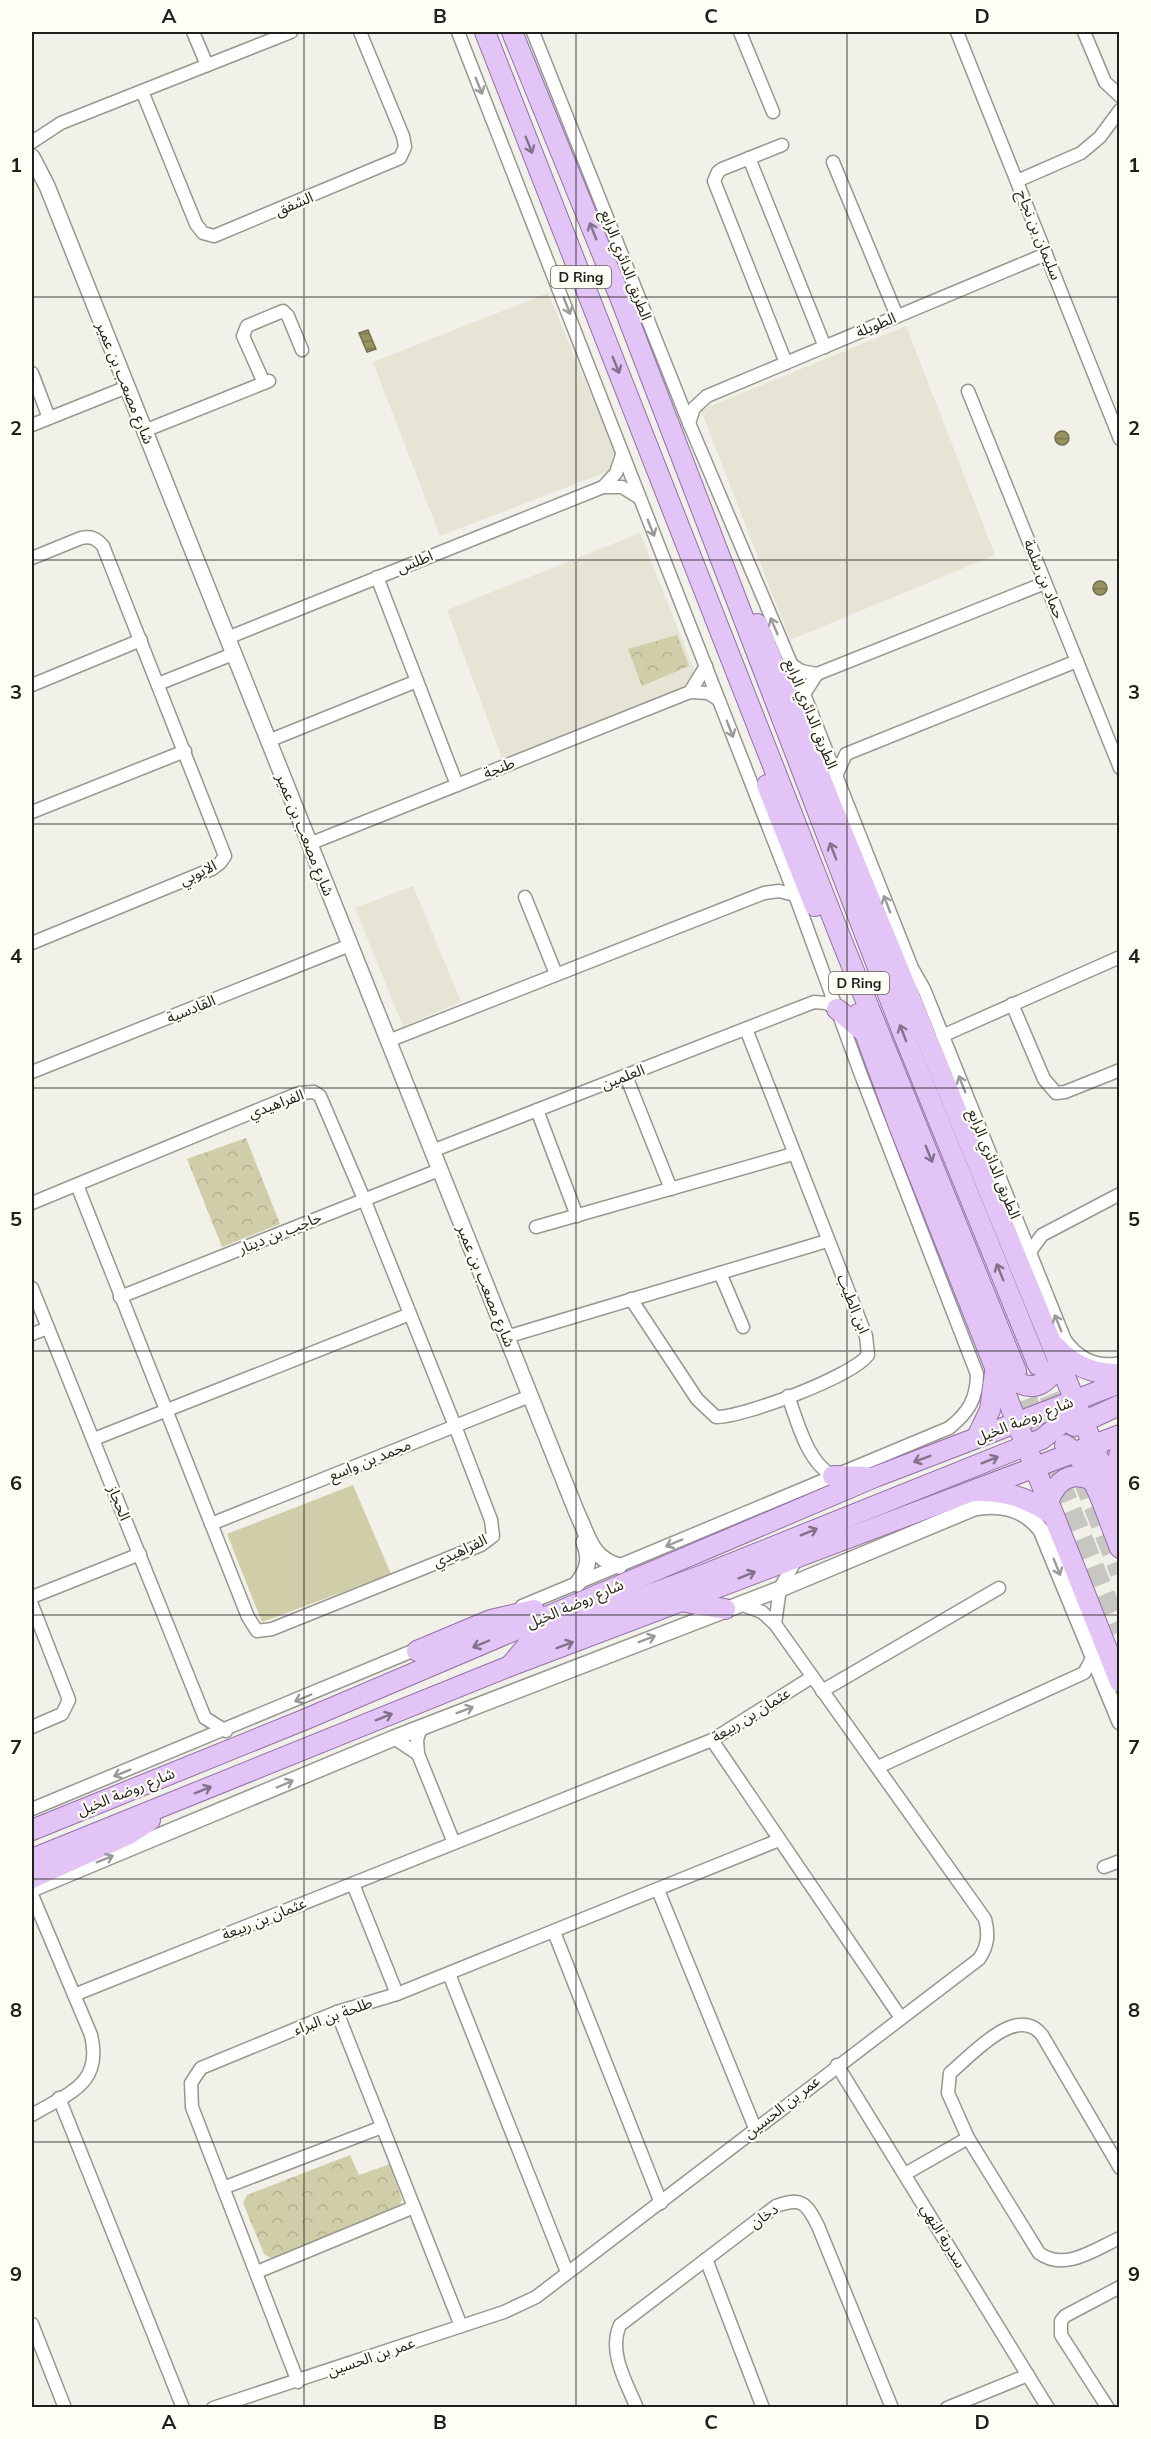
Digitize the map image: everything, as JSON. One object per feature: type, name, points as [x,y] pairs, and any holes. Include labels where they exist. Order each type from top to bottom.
[{"type":"main road","name":"D Ring","points":[[485,32],[1015,1376]]},
{"type":"main road","name":"الطريق الدائري الرابع","points":[[512,33],[680,450],[732,591],[903,1033],[1038,1365]]},
{"type":"main road","name":"D Ring","points":[[732,591],[750,612],[770,650],[907,987],[1012,1228],[1046,1331],[1083,1420],[1085,1449],[1117,1505]]},
{"type":"main road","points":[[705,593],[707,622],[715,650],[866,1035],[915,1168],[996,1368],[1025,1419],[1085,1449],[1092,1480],[1119,1548]]},
{"type":"main road","points":[[848,803],[850,847]]},
{"type":"main road","points":[[781,859],[783,825]]},
{"type":"main road","points":[[907,987],[931,1005]]},
{"type":"main road","points":[[837,1009],[866,1035]]},
{"type":"main road","points":[[915,1168],[932,1188],[946,1214],[1015,1376],[1026,1410],[1026,1446],[1101,1635],[1110,1680]]},
{"type":"main road","points":[[1005,1191],[1012,1228]]},
{"type":"main road","points":[[1046,1331],[1064,1355],[1075,1364],[1104,1374],[1119,1367]]},
{"type":"main road","points":[[1015,1376],[1022,1385],[1041,1385],[1049,1380],[1059,1361]]},
{"type":"main road","points":[[977,1437],[990,1410],[996,1368]]},
{"type":"main road","name":"شارع روضة الخيل","points":[[32,1830],[306,1719],[625,1573],[792,1512],[875,1477],[1119,1383]]},
{"type":"main road","points":[[1035,1466],[1056,1436],[1075,1401]]},
{"type":"main road","points":[[510,1666],[529,1643],[545,1634],[703,1575],[1056,1436],[1083,1420],[1119,1405]]},
{"type":"main road","name":"شارع روضة الخيل","points":[[32,1859],[510,1666],[1119,1435]]},
{"type":"main road","points":[[1117,1505],[1114,1475],[1119,1452]]},
{"type":"main road","points":[[833,1476],[875,1477]]},
{"type":"main road","points":[[1051,1509],[1057,1484],[1064,1478],[1083,1476],[1092,1480]]},
{"type":"main road","points":[[969,1491],[1006,1493],[1051,1509]]},
{"type":"main road","points":[[417,1651],[491,1620],[520,1615],[597,1587],[625,1573]]},
{"type":"main road","points":[[680,1601],[732,1606]]},
{"type":"main road","points":[[32,1878],[133,1832],[148,1822],[163,1806]]},
{"type":"street","points":[[193,32],[207,65]]},
{"type":"street","points":[[32,142],[54,126],[291,32]]},
{"type":"street","name":"الشفق","points":[[142,91],[196,224],[203,233],[214,236],[400,158],[405,147],[403,136],[360,32]]},
{"type":"street","points":[[458,32],[565,300],[638,497],[706,666],[837,1009]]},
{"type":"street","name":"الطريق الدائري الرابع","points":[[533,32],[676,392],[804,694],[912,968],[931,1005],[1005,1191]]},
{"type":"street","points":[[539,45],[542,32]]},
{"type":"street","points":[[740,32],[773,112]]},
{"type":"street","name":"سليمان بن نجاح","points":[[957,32],[1119,439]]},
{"type":"street","points":[[1084,32],[1105,82],[1119,96]]},
{"type":"street","points":[[1017,181],[1081,153],[1100,137],[1119,110]]},
{"type":"street","points":[[782,145],[718,172],[714,181],[786,363]]},
{"type":"street","name":"شارع مصعب بن عمير","points":[[32,157],[47,186],[577,1513],[597,1555],[625,1573]]},
{"type":"street","points":[[749,158],[825,347]]},
{"type":"street","points":[[833,162],[897,316]]},
{"type":"street","name":"الطويلة","points":[[676,392],[691,397],[706,396],[1046,254]]},
{"type":"street","points":[[144,431],[266,382],[243,336],[247,326],[283,311],[288,316],[302,350]]},
{"type":"street","points":[[32,373],[49,418]]},
{"type":"street","points":[[32,425],[126,387]]},
{"type":"street","name":"حماد بن سلمة","points":[[968,391],[1119,768]]},
{"type":"street","points":[[689,423],[694,408],[706,396]]},
{"type":"street","points":[[603,487],[616,473],[622,455]]},
{"type":"street","points":[[603,487],[622,487],[638,497]]},
{"type":"street","name":"اطلس","points":[[227,638],[603,487]]},
{"type":"street","name":"الايوبي","points":[[32,558],[81,537],[89,536],[97,539],[103,546],[225,856],[220,863],[32,942]]},
{"type":"street","points":[[377,577],[457,785]]},
{"type":"street","points":[[792,665],[801,671],[817,674],[1045,583]]},
{"type":"street","points":[[32,685],[141,640]]},
{"type":"street","points":[[158,684],[233,654]]},
{"type":"street","points":[[824,745],[846,754],[1077,661]]},
{"type":"street","points":[[706,666],[690,692],[708,693],[718,699]]},
{"type":"street","points":[[804,694],[817,674]]},
{"type":"street","points":[[268,741],[417,681]]},
{"type":"street","name":"طنجة","points":[[309,844],[690,692]]},
{"type":"street","points":[[32,812],[185,751]]},
{"type":"street","points":[[837,776],[846,754]]},
{"type":"street","points":[[764,893],[776,882],[781,859]]},
{"type":"street","points":[[388,1041],[764,893],[779,891],[795,895]]},
{"type":"street","points":[[525,897],[556,974]]},
{"type":"street","name":"القادسية","points":[[32,1072],[350,945]]},
{"type":"street","points":[[942,1036],[1119,957]]},
{"type":"street","points":[[814,1002],[822,992],[826,980]]},
{"type":"street","points":[[814,1002],[826,1003],[837,1009]]},
{"type":"street","name":"العلمين","points":[[432,1151],[814,1002]]},
{"type":"street","points":[[1012,1004],[1044,1079],[1056,1093],[1065,1092],[1119,1070]]},
{"type":"street","name":"شارع روضة الخيل","points":[[32,1809],[417,1651],[441,1631],[491,1611],[533,1602],[577,1584],[625,1573],[806,1488],[949,1428],[960,1420],[974,1401],[977,1381],[974,1361],[837,1009]]},
{"type":"street","name":"ابن الطيب","points":[[631,1299],[697,1399],[716,1417],[737,1415],[788,1396],[853,1369],[868,1355],[866,1336],[746,1029]]},
{"type":"street","points":[[626,1076],[671,1189]]},
{"type":"street","name":"الفراهيدي","points":[[32,1203],[299,1093],[314,1092],[324,1102],[364,1199],[455,1426],[493,1528],[493,1536],[470,1550],[272,1629],[257,1631],[248,1617],[77,1185]]},
{"type":"street","points":[[537,1110],[577,1216]]},
{"type":"street","points":[[536,1227],[793,1154]]},
{"type":"street","name":"حاجب بن دينار","points":[[120,1297],[439,1170]]},
{"type":"street","points":[[1029,1254],[1042,1235],[1119,1194]]},
{"type":"street","points":[[1012,1228],[1042,1235]]},
{"type":"street","name":"الطريق الدائري الرابع","points":[[1012,1228],[1029,1254],[1065,1340],[1073,1351],[1102,1365],[1119,1367]]},
{"type":"street","points":[[506,1337],[827,1241]]},
{"type":"street","points":[[720,1273],[743,1327]]},
{"type":"street","name":"الحجاز","points":[[32,1288],[205,1718]]},
{"type":"street","points":[[94,1439],[410,1314]]},
{"type":"street","points":[[32,1334],[48,1328]]},
{"type":"street","name":"محمد بن واسع","points":[[211,1524],[530,1396]]},
{"type":"street","points":[[788,1396],[810,1450],[822,1470],[833,1476]]},
{"type":"street","points":[[792,1512],[813,1475],[810,1450]]},
{"type":"street","points":[[32,1889],[394,1738],[780,1588],[974,1508],[1003,1506],[1029,1517],[1041,1530],[1093,1657],[1110,1680],[1119,1722]]},
{"type":"street","name":"شارع مصعب بن عمير","points":[[577,1513],[589,1562],[577,1584]]},
{"type":"street","points":[[32,1597],[140,1554]]},
{"type":"street","points":[[775,1624],[780,1588],[800,1555]]},
{"type":"street","points":[[822,1691],[999,1588]]},
{"type":"street","points":[[32,1605],[69,1700],[62,1714],[32,1727]]},
{"type":"street","name":"عمر بن الحسين","points":[[213,2408],[298,2382],[522,2304],[661,2203],[837,2065],[979,1959],[985,1950],[987,1929],[985,1919],[775,1624],[762,1612],[732,1606]]},
{"type":"street","points":[[878,1767],[1084,1673],[1101,1635]]},
{"type":"street","points":[[1084,1673],[1110,1680]]},
{"type":"street","name":"عثمان بن ربيعة","points":[[74,1995],[712,1740],[812,1677]]},
{"type":"street","points":[[195,1743],[205,1718],[226,1731]]},
{"type":"street","points":[[422,1727],[417,1740],[418,1754],[454,1843]]},
{"type":"street","points":[[394,1738],[418,1754]]},
{"type":"street","points":[[712,1740],[901,2018]]},
{"type":"street","name":"طلحة بن البراء","points":[[298,2382],[192,2106],[190,2094],[195,2076],[201,2068],[337,2012],[397,1994],[449,1974],[779,1840]]},
{"type":"street","points":[[1104,1867],[1119,1861]]},
{"type":"street","points":[[353,1884],[397,1994]]},
{"type":"street","points":[[658,1890],[755,2128]]},
{"type":"street","points":[[32,1895],[91,2035],[95,2051],[94,2066],[77,2088],[32,2115]]},
{"type":"street","points":[[554,1932],[661,2203]]},
{"type":"street","points":[[449,1974],[567,2272]]},
{"type":"street","points":[[337,2012],[461,2326]]},
{"type":"street","points":[[1119,2168],[1042,2035],[1031,2025],[1023,2023],[1008,2026],[950,2073],[948,2093],[968,2138],[1039,2253],[1046,2258],[1061,2262],[1119,2238]]},
{"type":"street","name":"سدرية النهي","points":[[837,2065],[1048,2408]]},
{"type":"street","points":[[59,2098],[183,2408]]},
{"type":"street","points":[[224,2188],[382,2127]]},
{"type":"street","points":[[905,2174],[968,2138]]},
{"type":"street","name":"دخان","points":[[637,2408],[617,2354],[615,2337],[620,2325],[776,2206],[791,2201],[801,2202],[811,2212],[818,2226],[892,2408]]},
{"type":"street","points":[[257,2272],[414,2207]]},
{"type":"street","points":[[706,2259],[764,2408]]},
{"type":"street","points":[[1108,2408],[1061,2335],[1060,2328],[1065,2316],[1119,2287]]},
{"type":"street","points":[[32,2324],[65,2408]]},
{"type":"street","points":[[947,2408],[1028,2375]]},
{"type":"shaded area","points":[[548,293],[616,455],[614,469],[440,536],[373,362]]},
{"type":"shaded area","points":[[906,326],[995,555],[790,640],[701,410]]},
{"type":"shaded area","points":[[368,330],[376,349],[367,352],[359,333]]},
{"type":"shaded area","points":[[1062,431],[1067,433],[1069,438],[1067,443],[1062,445],[1057,443],[1055,438],[1057,433]]},
{"type":"shaded area","points":[[640,533],[695,672],[688,685],[502,758],[447,610]]},
{"type":"shaded area","points":[[1100,581],[1105,583],[1107,588],[1105,593],[1100,595],[1095,593],[1093,588],[1095,583]]},
{"type":"shaded area","points":[[413,886],[461,1002],[403,1026],[355,908]]},
{"type":"green space","points":[[677,635],[689,666],[642,686],[628,649]]},
{"type":"green space","points":[[246,1138],[280,1224],[222,1247],[187,1159]]},
{"type":"green space","points":[[353,1485],[391,1574],[262,1622],[227,1534]]},
{"type":"green space","points":[[350,2155],[359,2175],[390,2164],[402,2200],[397,2210],[274,2260],[264,2254],[243,2203],[247,2195]]},
{"type":"tunnel","points":[[1038,1367],[1120,1573]]},
{"type":"tunnel","points":[[1016,1371],[1120,1632]]}]
